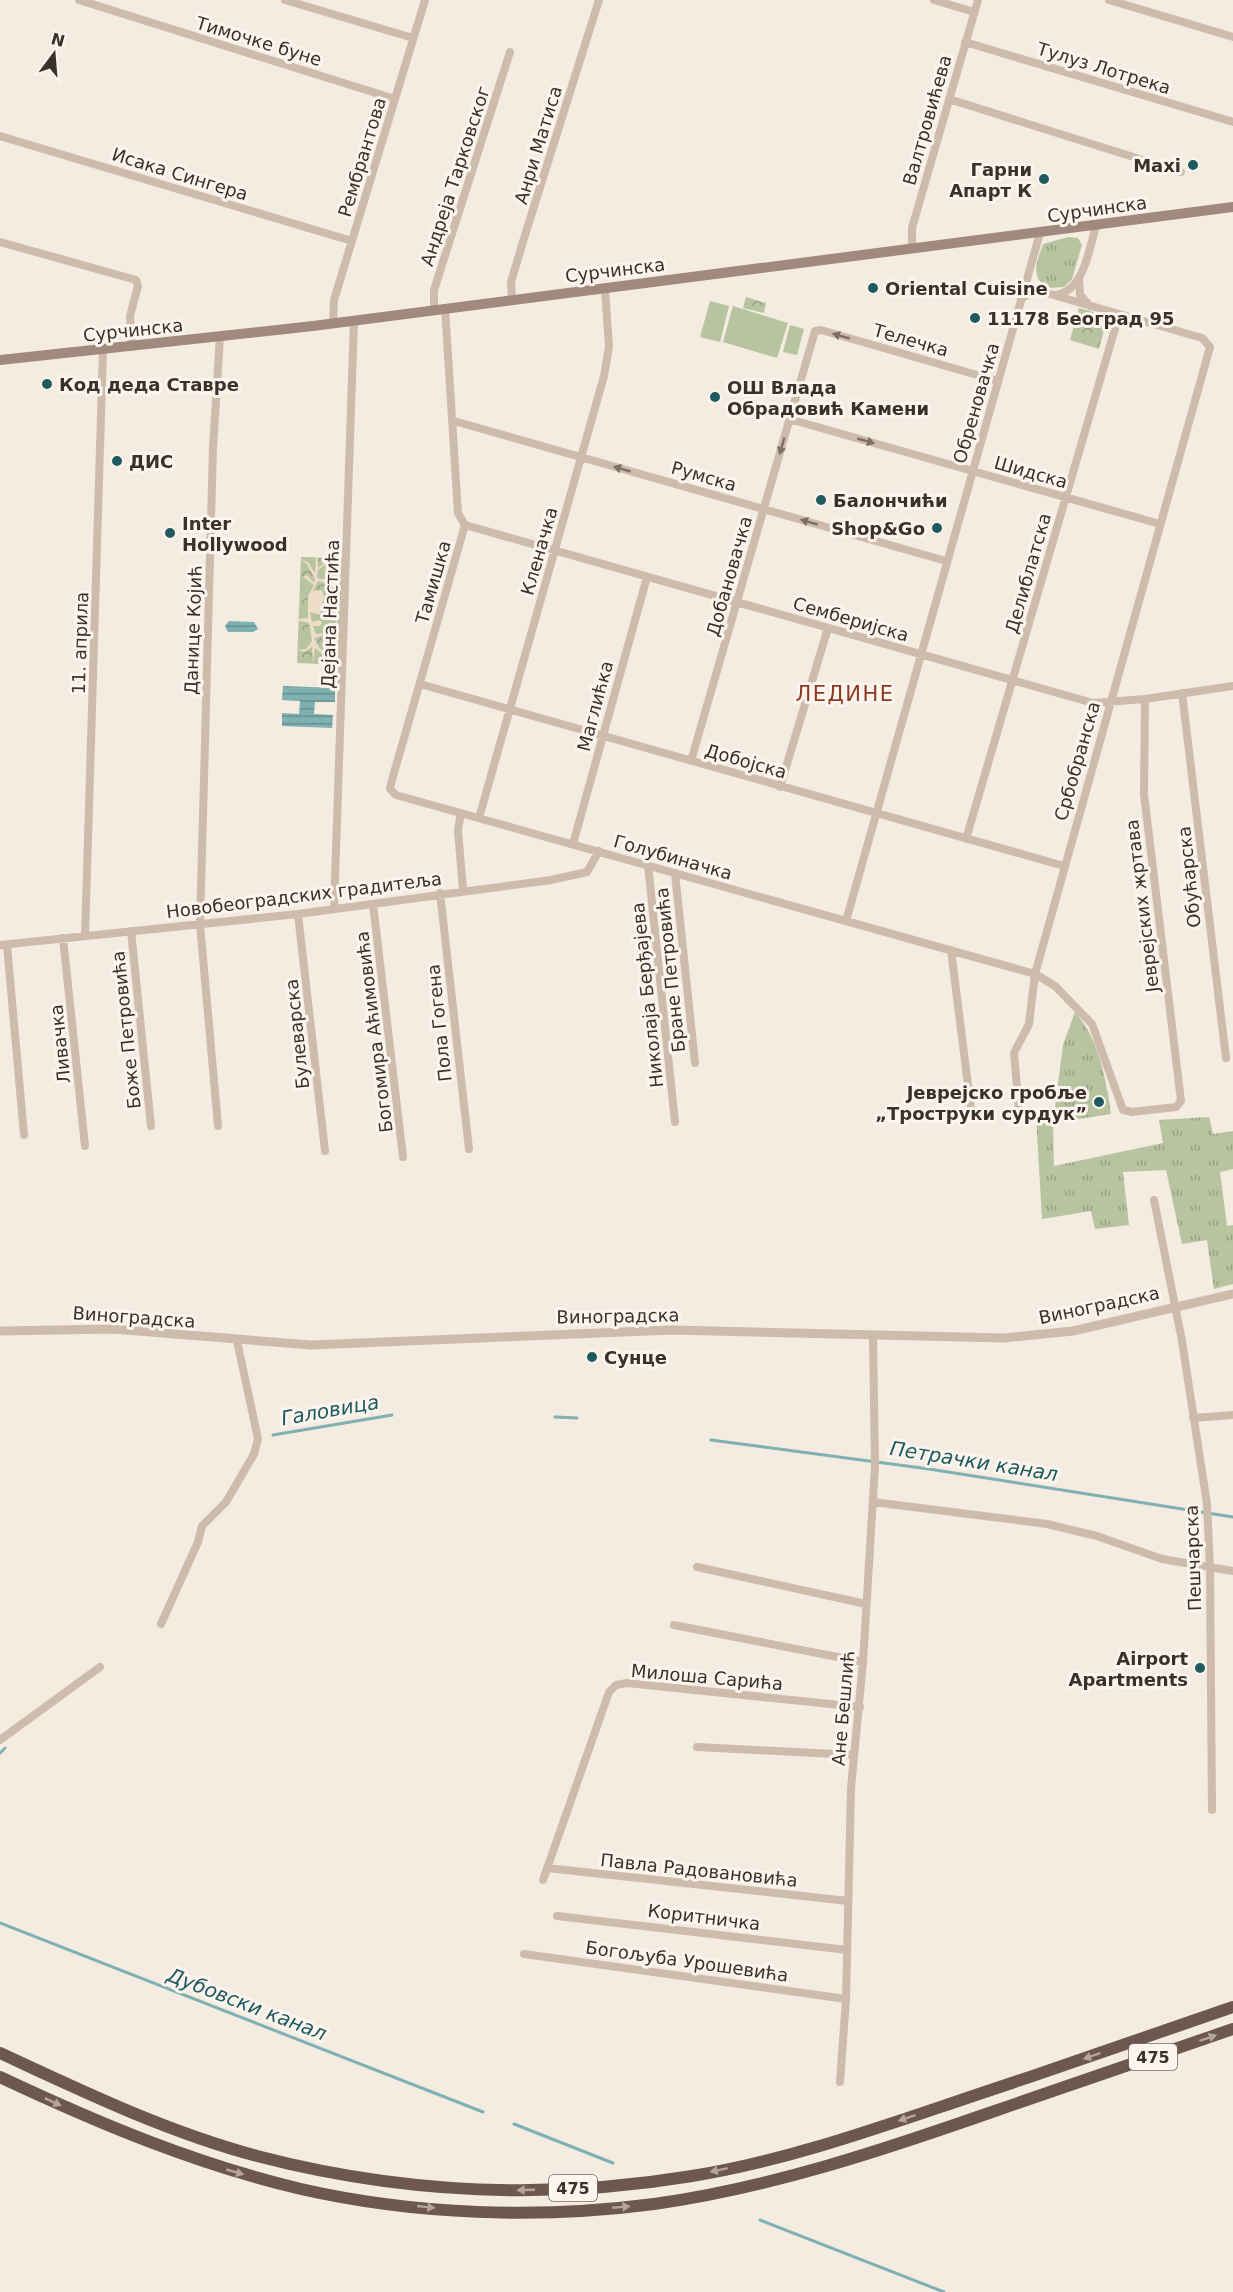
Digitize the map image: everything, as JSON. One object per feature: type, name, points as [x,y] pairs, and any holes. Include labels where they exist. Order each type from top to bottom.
[{"type":"highway","name":"475","points":[[0,2053],[133,2114],[213,2143],[300,2166],[421,2185],[515,2191],[604,2187],[694,2176],[794,2153],[916,2115],[1233,2007]]},
{"type":"highway","name":"475","points":[[0,2077],[160,2147],[222,2168],[303,2189],[455,2210],[565,2211],[654,2204],[796,2174],[932,2133],[1233,2029]]},
{"type":"main road","name":"Сурчинска","points":[[0,360],[333,323],[1233,207]]},
{"type":"street","name":"Тимочке буне","points":[[79,0],[395,99]]},
{"type":"street","points":[[285,0],[413,38]]},
{"type":"street","name":"Рембрантова","points":[[333,323],[334,300],[425,0]]},
{"type":"street","name":"Анри Матиса","points":[[512,299],[512,282],[522,244],[599,0]]},
{"type":"street","points":[[934,0],[974,12]]},
{"type":"street","name":"Валтровићева","points":[[912,249],[912,228],[978,0]]},
{"type":"street","points":[[1109,0],[1233,37]]},
{"type":"street","name":"Тулуз Лотрека","points":[[965,42],[1233,122]]},
{"type":"street","name":"Андреја Тарковског","points":[[440,309],[436,284],[510,52]]},
{"type":"street","points":[[949,99],[1181,171]]},
{"type":"street","name":"Исака Сингера","points":[[0,136],[352,241]]},
{"type":"street","points":[[1054,296],[1070,290],[1078,279],[1096,226]]},
{"type":"street","name":"Обреновачка","points":[[846,921],[1040,233]]},
{"type":"street","points":[[0,242],[136,280],[138,286],[130,316],[132,347]]},
{"type":"street","points":[[1028,275],[1043,292]]},
{"type":"street","points":[[1078,279],[1080,295],[1091,307]]},
{"type":"street","name":"Кленачка","points":[[479,818],[582,457],[608,357],[605,289]]},
{"type":"street","points":[[1021,299],[1031,292],[1043,292],[1119,315]]},
{"type":"street","name":"Тамишка","points":[[390,789],[465,525],[458,513],[454,421],[440,309]]},
{"type":"street","name":"Србобранска","points":[[1019,1110],[1014,1053],[1029,1024],[1035,974],[1209,352],[1208,344],[1202,338],[1119,315]]},
{"type":"street","name":"Делиблатска","points":[[966,839],[1119,315]]},
{"type":"street","name":"Дејана Настића","points":[[334,909],[354,320]]},
{"type":"street","name":"Телечка","points":[[817,330],[998,381]]},
{"type":"street","name":"Добановачка","points":[[691,761],[789,419],[817,330]]},
{"type":"street","name":"Данице Којић","points":[[218,1126],[200,924],[213,448],[220,336]]},
{"type":"street","name":"11. априла","points":[[85,936],[104,350]]},
{"type":"street","name":"Шидска","points":[[789,419],[1160,524]]},
{"type":"street","name":"Румска","points":[[454,421],[946,561]]},
{"type":"street","name":"Семберијска","points":[[465,525],[1093,703],[1145,699],[1233,686]]},
{"type":"street","name":"Маглићка","points":[[573,844],[647,577]]},
{"type":"street","points":[[780,787],[828,628]]},
{"type":"street","name":"Добојска","points":[[420,684],[1064,866]]},
{"type":"street","name":"Обућарска","points":[[1182,693],[1226,1058]]},
{"type":"street","name":"Јеврејских жртава","points":[[1035,974],[1055,986],[1092,1024],[1123,1110],[1132,1112],[1176,1107],[1181,1101],[1144,794],[1145,699]]},
{"type":"street","name":"Голубиначка","points":[[390,789],[393,794],[403,798],[1035,974]]},
{"type":"street","points":[[461,813],[458,830],[462,890]]},
{"type":"street","name":"Новобеоградских градитеља","points":[[3,945],[298,914],[580,875],[590,868],[599,851]]},
{"type":"street","name":"Николаја Берђајева","points":[[648,865],[675,1122]]},
{"type":"street","name":"Бране Петровића","points":[[675,873],[695,1063]]},
{"type":"street","name":"Пола Гогена","points":[[440,893],[469,1149]]},
{"type":"street","name":"Богомира Аћимовића","points":[[374,904],[403,1157]]},
{"type":"street","name":"Булеварска","points":[[298,914],[325,1151]]},
{"type":"street","name":"Боже Петровића","points":[[131,931],[151,1126]]},
{"type":"street","name":"Ливачка","points":[[63,939],[85,1146]]},
{"type":"street","points":[[3,945],[24,1135]]},
{"type":"street","points":[[951,950],[971,1109]]},
{"type":"street","name":"Пешчарска","points":[[1154,1200],[1174,1306],[1209,1522],[1212,1810]]},
{"type":"street","name":"Виноградска","points":[[0,1331],[113,1329],[237,1341],[355,1345],[672,1330],[984,1338],[1046,1335],[1073,1331],[1233,1294]]},
{"type":"street","name":"Ане Бешлић","points":[[840,2082],[846,1999],[854,1755],[860,1707],[875,1466],[873,1336]]},
{"type":"street","points":[[161,1624],[198,1542],[202,1526],[226,1502],[254,1454],[258,1439],[237,1341]]},
{"type":"street","points":[[1193,1418],[1233,1415]]},
{"type":"street","points":[[873,1502],[999,1516],[1056,1526],[1097,1536],[1162,1559],[1233,1571]]},
{"type":"street","points":[[697,1567],[866,1604]]},
{"type":"street","points":[[674,1625],[863,1662]]},
{"type":"street","points":[[0,1740],[100,1667]]},
{"type":"street","name":"Милоша Сарића","points":[[543,1880],[609,1692],[616,1685],[627,1683],[860,1707]]},
{"type":"street","points":[[697,1747],[854,1755]]},
{"type":"street","name":"Павла Радовановића","points":[[547,1869],[848,1901]]},
{"type":"street","name":"Коритничка","points":[[557,1916],[847,1950]]},
{"type":"street","name":"Богољуба Урошевића","points":[[524,1954],[846,1999]]},
{"type":"green space","points":[[1068,237],[1078,238],[1082,245],[1072,279],[1064,287],[1047,288],[1038,278],[1036,268],[1043,244]]},
{"type":"green space","points":[[746,297],[766,303],[764,313],[743,308]]},
{"type":"green space","points":[[710,301],[729,306],[720,342],[700,337]]},
{"type":"green space","points":[[733,306],[788,323],[777,358],[723,342]]},
{"type":"green space","points":[[1079,308],[1108,316],[1099,349],[1070,340]]},
{"type":"green space","points":[[790,325],[804,329],[797,355],[783,352]]},
{"type":"green space","points":[[301,557],[344,558],[341,665],[297,663]]},
{"type":"green space","points":[[1075,1012],[1096,1047],[1104,1073],[1111,1114],[1053,1123],[1054,1166],[1163,1143],[1159,1120],[1209,1117],[1213,1134],[1233,1131],[1233,1169],[1220,1172],[1227,1226],[1233,1225],[1233,1284],[1214,1289],[1207,1240],[1182,1244],[1166,1170],[1123,1172],[1129,1225],[1095,1229],[1091,1211],[1042,1219],[1036,1116],[1048,1114],[1055,1107],[1063,1045]]},
{"type":"green space","points":[[1108,1092],[1110,1108],[1088,1111],[1087,1095]]},
{"type":"shaded area","points":[[316,557],[318,557],[318,568],[327,561],[338,561],[340,565],[337,632],[328,637],[324,635],[314,638],[320,649],[332,653],[333,657],[328,659],[315,648],[313,664],[312,647],[304,652],[298,650],[306,649],[312,641],[309,623],[299,621],[299,619],[308,618],[308,596],[314,585],[303,577],[307,575],[314,583],[315,579],[307,564],[301,559],[308,562],[315,573]],"holes":[[[327,563],[338,564],[335,632],[316,634],[313,626],[320,626],[322,622],[319,620],[312,622],[310,612],[320,615],[324,597],[322,590],[313,591],[318,581],[333,585],[333,578],[328,580],[317,578],[318,570]]]},
{"type":"water","points":[[229,621],[254,622],[258,629],[253,632],[228,632],[225,626]]},
{"type":"water","points":[[283,686],[335,688],[335,702],[315,702],[314,714],[333,715],[332,728],[282,726],[282,713],[299,714],[300,701],[282,700]]},
{"type":"waterway","name":"Галовица","points":[[273,1435],[392,1415]]},
{"type":"waterway","name":"Галовица","points":[[555,1417],[577,1418]]},
{"type":"waterway","name":"Петрачки канал","points":[[711,1440],[929,1469],[1233,1517]]},
{"type":"waterway","points":[[0,1753],[5,1748]]},
{"type":"waterway","name":"Дубовски канал","points":[[0,1923],[483,2112]]},
{"type":"waterway","name":"Дубовски канал","points":[[514,2124],[613,2163]]},
{"type":"waterway","name":"Дубовски канал","points":[[760,2220],[944,2292]]},
{"type":"place","name":"Maxi","points":[[1193,165]]},
{"type":"place","name":"Гарни Апарт К","points":[[1044,179]]},
{"type":"place","name":"Oriental Cuisine","points":[[873,288]]},
{"type":"place","name":"11178 Београд 95","points":[[975,318]]},
{"type":"place","name":"Код деда Ставре","points":[[47,384]]},
{"type":"place","name":"ОШ Влада Обрадовић Камени","points":[[715,397]]},
{"type":"place","name":"ДИС","points":[[117,461]]},
{"type":"place","name":"Балончићи","points":[[821,500]]},
{"type":"place","name":"Shop&Go","points":[[937,528]]},
{"type":"place","name":"Inter Hollywood","points":[[170,533]]},
{"type":"place","name":"Јеврејско гробље „Троструки сурдук”","points":[[1099,1102]]},
{"type":"place","name":"Сунце","points":[[592,1357]]},
{"type":"place","name":"Airport Apartments","points":[[1200,1668]]},
{"type":"district","name":"ЛЕДИНЕ","points":[[845,694]]}]
